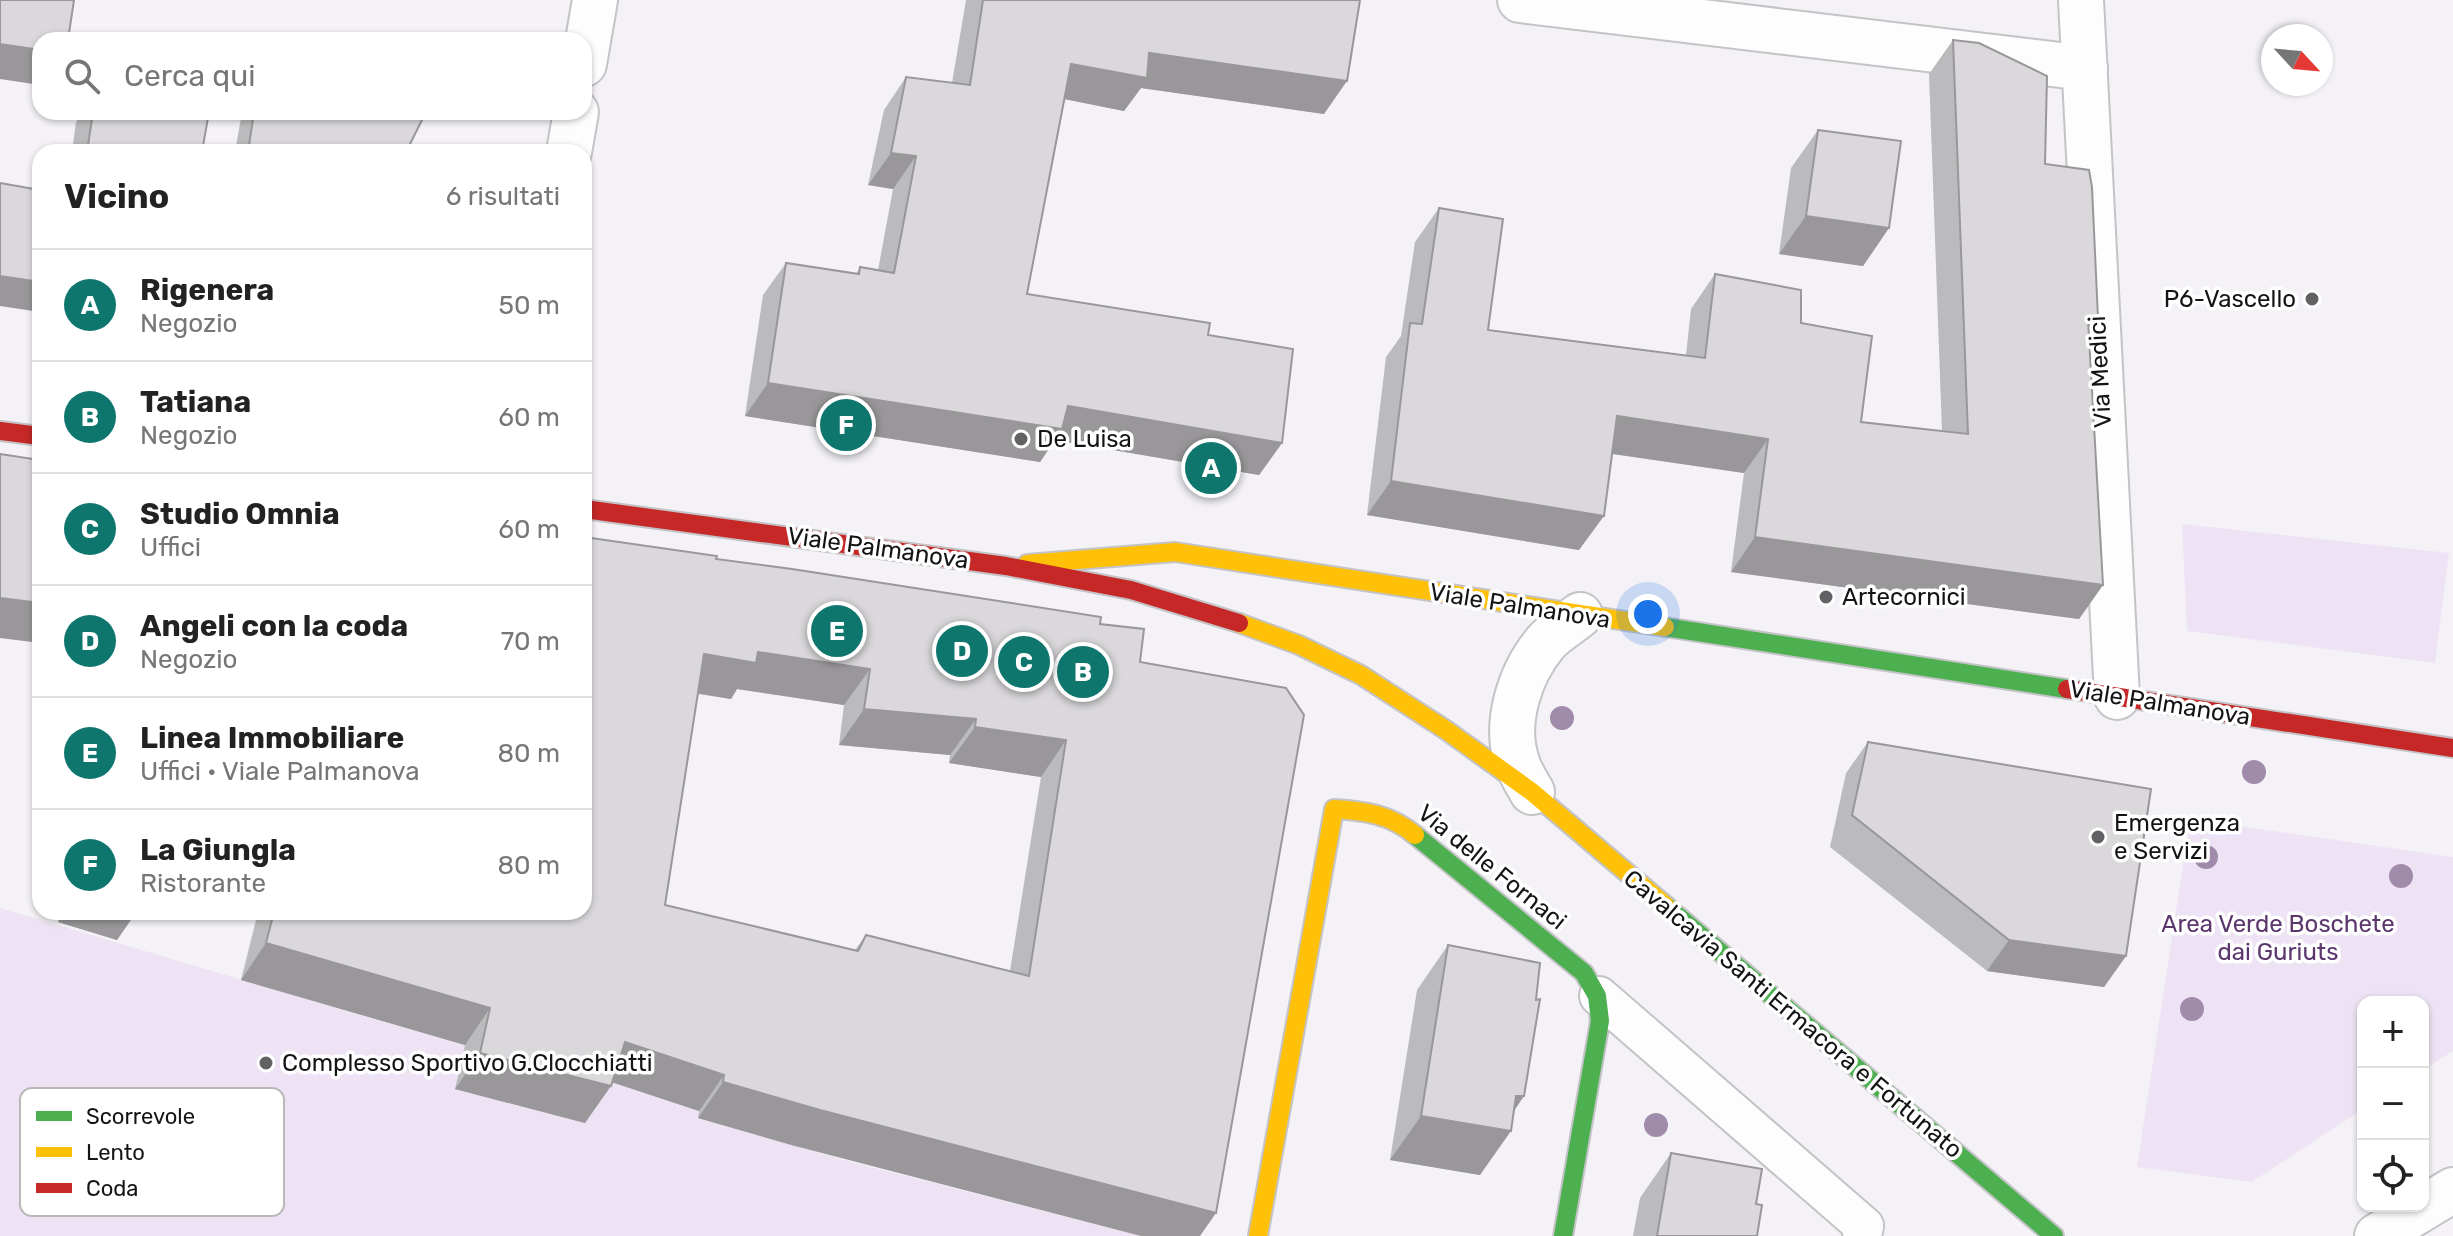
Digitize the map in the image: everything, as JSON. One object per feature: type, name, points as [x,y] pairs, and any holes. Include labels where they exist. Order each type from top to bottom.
[{"type":"street","points":[[590,32],[595,0]]},
{"type":"street","points":[[1520,0],[2085,68]]},
{"type":"street","name":"Via Medici","points":[[2081,0],[2117,697]]},
{"type":"street","points":[[570,144],[575,120]]},
{"type":"street","points":[[0,431],[32,435]]},
{"type":"street","name":"Viale Palmanova","points":[[592,510],[1006,566],[1175,552],[2453,748]]},
{"type":"street","name":"Cavalcavia Santi Ermacora e Fortunato","points":[[1006,566],[1131,590],[1227,618],[1299,645],[1361,675],[1446,730],[1532,792],[2054,1236]]},
{"type":"street","name":"Cavalcavia Santi Ermacora e Fortunato","points":[[1532,792],[1518,765],[1512,740],[1514,710],[1526,675],[1547,642],[1580,615]]},
{"type":"street","name":"Via delle Fornaci","points":[[1258,1236],[1334,809],[1376,812],[1392,817],[1405,826],[1584,973],[1599,996]]},
{"type":"street","points":[[1563,1236],[1600,1021],[1599,996]]},
{"type":"street","points":[[2377,1236],[2453,1190]]},
{"type":"lane","points":[[1599,996],[1864,1226],[1862,1236]]},
{"type":"green space","points":[[2182,524],[2449,553],[2435,663],[2187,631]]},
{"type":"green space","name":"Area Verde Boschete dai Guriuts","points":[[2190,819],[2453,857],[2453,1051],[2429,1066],[2429,996],[2357,996],[2357,1113],[2252,1182],[2137,1167]]},
{"type":"green space","name":"Complesso Sportivo G.Clocchiatti","points":[[0,908],[397,1026],[617,1084],[699,1111],[698,1118],[851,1162],[1142,1236],[0,1236]]},
{"type":"building","points":[[0,0],[74,0],[69,32],[32,32],[32,49],[0,44]]},
{"type":"building","points":[[983,0],[1360,0],[1347,81],[1149,53],[1147,78],[1071,64],[1027,294],[1210,323],[1208,335],[1293,349],[1282,443],[1068,406],[1062,429],[768,383],[786,263],[859,274],[860,267],[894,273],[916,156],[891,153],[906,77],[970,85]]},
{"type":"building","points":[[1953,40],[1979,43],[2047,76],[2045,164],[2089,170],[2098,318],[2088,319],[2103,585],[1755,537],[1768,439],[1617,416],[1604,516],[1391,481],[1410,323],[1422,324],[1439,208],[1503,219],[1488,330],[1705,358],[1715,274],[1801,290],[1801,323],[1872,336],[1861,422],[1968,434]]},
{"type":"building","points":[[92,120],[208,120],[203,144],[88,144]]},
{"type":"building","points":[[253,120],[422,120],[410,144],[249,144]]},
{"type":"building","points":[[1818,130],[1901,141],[1889,228],[1806,216]]},
{"type":"building","points":[[0,183],[32,189],[32,281],[0,276]]},
{"type":"building","points":[[0,454],[32,459],[32,602],[0,598]]},
{"type":"building","points":[[592,538],[1101,617],[1100,624],[1144,629],[1140,662],[1286,688],[1304,715],[1216,1213],[723,1082],[724,1075],[625,1042],[611,1086],[480,1053],[490,1008],[266,943],[272,920],[592,920]],"holes":[[[758,652],[870,669],[864,709],[976,719],[975,727],[1066,740],[1029,976],[866,935],[858,951],[665,905],[704,654],[756,663]]]},
{"type":"building","points":[[1868,742],[2151,789],[2126,956],[2009,940],[1852,815]]},
{"type":"building","points":[[1448,945],[1540,963],[1536,1000],[1540,999],[1524,1096],[1516,1096],[1511,1131],[1421,1116]]},
{"type":"building","points":[[1671,1153],[1762,1169],[1756,1204],[1762,1205],[1757,1236],[1657,1236]]},
{"type":"traffic: fast","points":[[1665,627],[2067,689]]},
{"type":"traffic: fast","points":[[1415,835],[1584,973],[1597,996],[1600,1021],[1563,1236]]},
{"type":"traffic: fast","points":[[1665,905],[2054,1236]]},
{"type":"traffic: slow","points":[[1027,564],[1175,552],[1665,627]]},
{"type":"traffic: slow","points":[[1239,623],[1299,645],[1361,675],[1446,730],[1532,792],[1665,905]]},
{"type":"traffic: slow","points":[[1258,1236],[1334,809],[1377,815],[1396,822],[1415,835]]},
{"type":"traffic: jam","points":[[0,431],[32,435]]},
{"type":"traffic: jam","points":[[592,510],[1006,566],[1131,590],[1239,623]]},
{"type":"traffic: jam","points":[[2067,689],[2453,748]]},
{"type":"place","name":"P6-Vascello","points":[[2312,299]]},
{"type":"place","name":"La Giungla","points":[[846,425]]},
{"type":"place","name":"De Luisa","points":[[1021,439]]},
{"type":"place","name":"Rigenera","points":[[1211,468]]},
{"type":"place","name":"Artecornici","points":[[1826,597]]},
{"type":"place","name":"Linea Immobiliare","points":[[837,631]]},
{"type":"place","name":"Angeli con la coda","points":[[962,651]]},
{"type":"place","name":"Studio Omnia","points":[[1024,662]]},
{"type":"place","name":"Tatiana","points":[[1083,672]]},
{"type":"place","name":"Emergenza e Servizi","points":[[2098,837]]},
{"type":"place","name":"Complesso Sportivo G.Clocchiatti","points":[[266,1063]]}]
